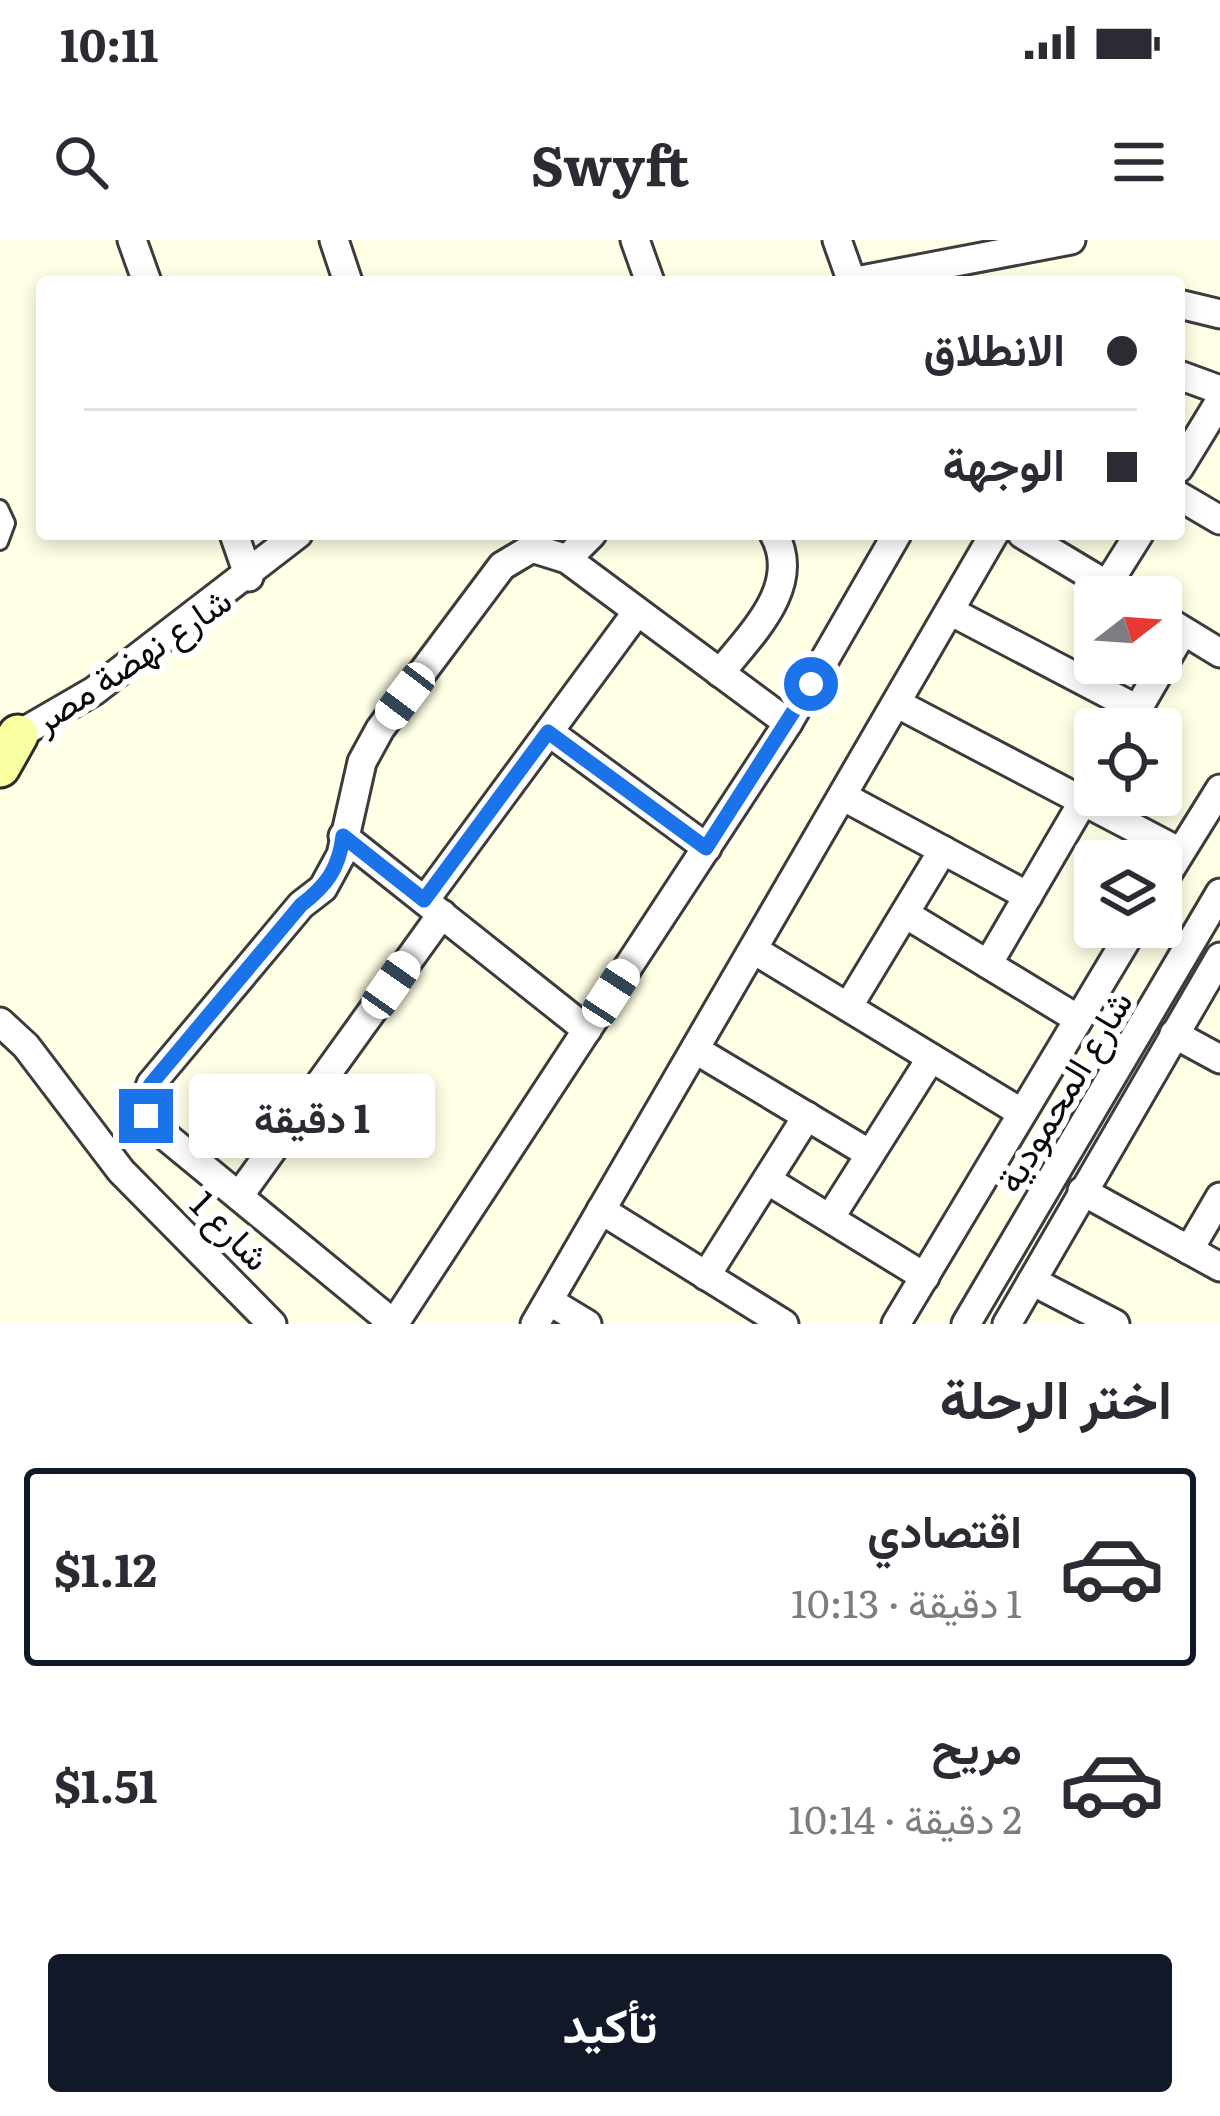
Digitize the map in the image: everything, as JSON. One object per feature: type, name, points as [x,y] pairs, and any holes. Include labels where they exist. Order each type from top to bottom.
[{"type":"street","points":[[132,240],[145,276]]},
{"type":"street","points":[[334,240],[346,276]]},
{"type":"street","points":[[634,240],[648,276]]},
{"type":"street","points":[[837,240],[850,276]]},
{"type":"street","points":[[883,276],[1071,240]]},
{"type":"street","points":[[1185,305],[1220,314]]},
{"type":"street","points":[[1185,377],[1220,390]]},
{"type":"street","points":[[1185,458],[1220,401]]},
{"type":"street","points":[[1185,500],[1220,520]]},
{"type":"street","points":[[236,540],[249,577]]},
{"type":"street","name":"شارع نهضة مصر","points":[[6,749],[94,691],[249,577],[291,540]]},
{"type":"street","points":[[566,560],[586,540]]},
{"type":"street","points":[[720,673],[769,612],[786,568],[776,540]]},
{"type":"street","points":[[788,723],[566,560],[532,548],[502,566],[380,729],[362,762],[334,873],[301,905],[145,1094],[152,1125],[394,1324],[788,723],[894,540]]},
{"type":"street","points":[[587,1324],[542,1313],[846,798],[991,540]]},
{"type":"street","points":[[1032,540],[1092,576]]},
{"type":"street","points":[[1123,576],[1137,540]]},
{"type":"street","points":[[950,611],[1113,708]]},
{"type":"street","points":[[239,1196],[548,732],[637,612]]},
{"type":"street","points":[[1182,630],[1220,652]]},
{"type":"street","points":[[898,704],[1074,784]]},
{"type":"street","points":[[548,732],[706,848]]},
{"type":"street","points":[[1182,849],[1220,789]]},
{"type":"street","points":[[846,798],[1028,896]]},
{"type":"street","points":[[988,964],[1074,816]]},
{"type":"street","points":[[1126,816],[1162,840]]},
{"type":"street","points":[[343,836],[587,1030]]},
{"type":"street","points":[[848,1007],[943,850]]},
{"type":"street","name":"شارع المحمودية","points":[[966,1324],[1220,893]]},
{"type":"street","points":[[907,914],[1078,1019]]},
{"type":"street","points":[[896,1324],[1121,948]]},
{"type":"street","points":[[754,950],[1022,1113]]},
{"type":"street","name":"شارع المحمودية","points":[[1006,1324],[1220,957]]},
{"type":"street","name":"شارع 1","points":[[0,1022],[26,1046],[121,1171],[272,1324]]},
{"type":"street","points":[[1174,1034],[1220,1059]]},
{"type":"street","points":[[696,1050],[871,1154]]},
{"type":"street","points":[[830,1218],[932,1058]]},
{"type":"street","points":[[706,1276],[807,1116]]},
{"type":"street","points":[[767,1180],[925,1276]]},
{"type":"street","points":[[1082,1191],[1220,1267]]},
{"type":"street","points":[[1189,1250],[1220,1196]]},
{"type":"street","points":[[601,1210],[774,1321]]},
{"type":"street","points":[[1031,1281],[1115,1324]]},
{"type":"lane","points":[[0,508],[7,523],[0,542]]},
{"type":"route","points":[[146,1116],[145,1094],[151,1084],[301,905],[323,888],[341,855],[343,836],[424,900],[548,732],[706,848],[811,684]]}]
